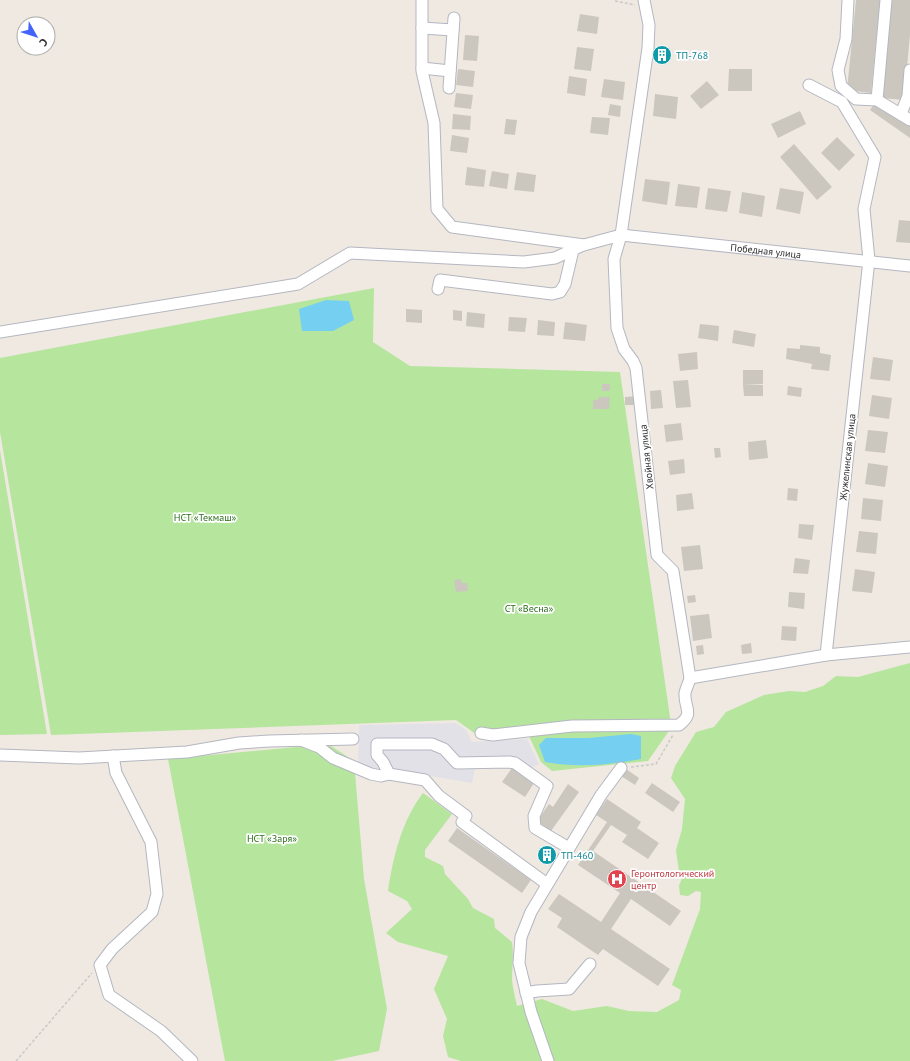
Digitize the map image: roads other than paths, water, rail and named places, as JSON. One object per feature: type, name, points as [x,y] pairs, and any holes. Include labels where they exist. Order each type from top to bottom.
[{"type":"street","points":[[422,0],[422,68],[434,123],[437,209],[452,228],[584,245]]},
{"type":"street","points":[[848,0],[846,39],[838,70],[841,86],[856,99],[877,100],[905,117],[910,70]]},
{"type":"street","points":[[877,100],[886,0]]},
{"type":"street","name":"Хвойная улица","points":[[480,732],[493,735],[572,726],[679,725],[685,721],[689,714],[686,693],[690,678],[673,571],[657,555],[636,368],[633,361],[624,349],[617,328],[614,260],[621,235],[648,48],[648,25],[645,4]]},
{"type":"street","points":[[449,88],[454,18]]},
{"type":"street","points":[[422,28],[453,30]]},
{"type":"street","points":[[422,68],[450,71]]},
{"type":"street","name":"Жужелинская улица","points":[[809,85],[842,102],[875,157],[864,209],[869,260],[826,655]]},
{"type":"street","points":[[0,332],[298,284],[350,253],[524,262],[555,258],[584,245],[621,235]]},
{"type":"street","name":"Победная улица","points":[[621,235],[869,260],[910,266]]},
{"type":"street","points":[[438,289],[440,280],[552,294],[560,292],[565,284],[572,250]]},
{"type":"street","points":[[690,678],[826,655],[910,647]]},
{"type":"street","points":[[0,755],[78,758],[187,752],[239,743],[353,739]]},
{"type":"street","points":[[301,740],[319,747],[333,758],[371,774],[381,776],[389,774],[425,780],[440,796],[466,816],[462,822],[547,884]]},
{"type":"street","points":[[389,774],[383,762],[377,755],[377,744],[432,744],[444,749],[457,763],[514,763],[547,786],[534,816],[535,828],[569,848]]},
{"type":"street","points":[[113,756],[116,773],[151,842],[157,894],[152,912],[112,949],[100,966],[109,994],[161,1031],[192,1061]]},
{"type":"street","points":[[548,1061],[526,993],[519,963],[521,937],[530,912],[601,795],[620,768]]},
{"type":"street","points":[[526,993],[569,989],[590,964]]},
{"type":"water","points":[[326,300],[349,301],[354,320],[333,331],[302,331],[299,309]]},
{"type":"water","points":[[631,734],[641,736],[641,759],[617,763],[570,765],[545,762],[539,745],[546,738],[589,738]]},
{"type":"place","name":"ТП-768","points":[[662,55]]},
{"type":"place","name":"ТП-460","points":[[547,855]]},
{"type":"place","name":"Геронтологический центр","points":[[617,879]]},
{"type":"park label","name":"НСТ «Текмаш»","points":[[205,517]]},
{"type":"park label","name":"СТ «Весна»","points":[[529,608]]},
{"type":"park label","name":"НСТ «Заря»","points":[[272,838]]}]
